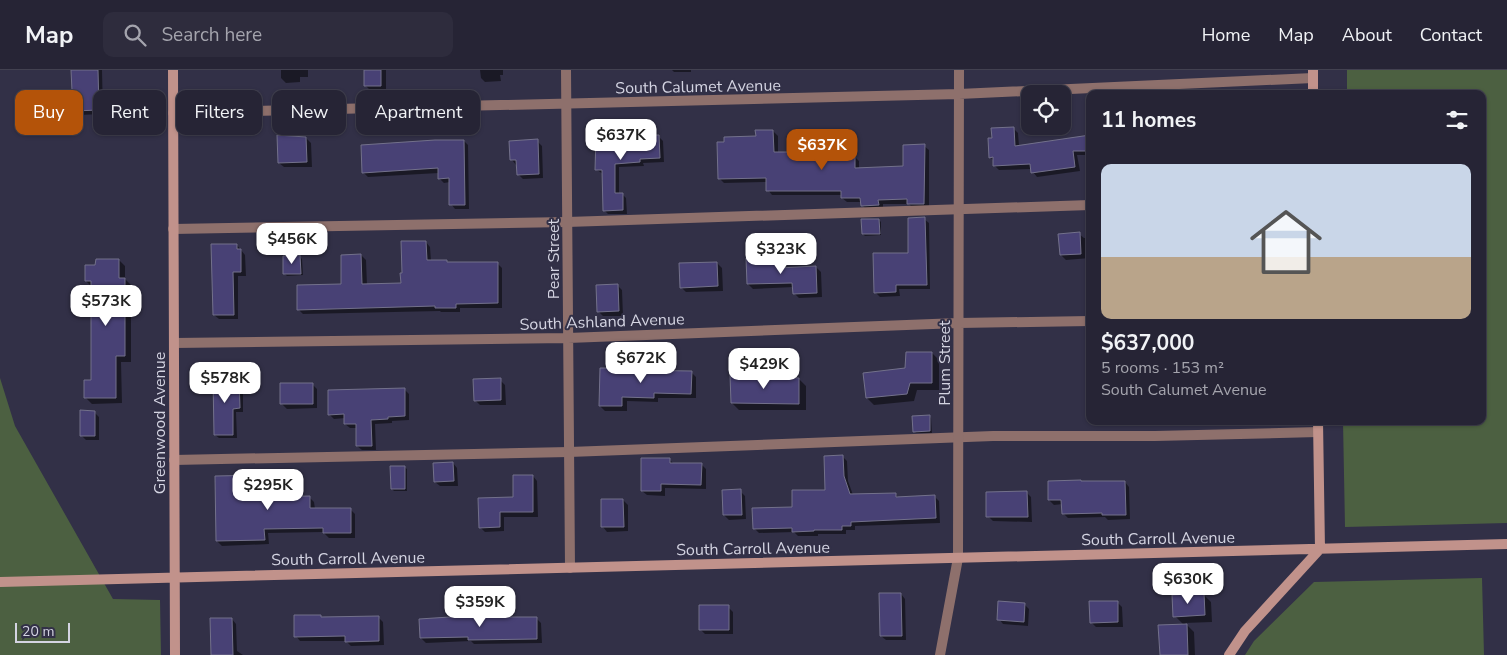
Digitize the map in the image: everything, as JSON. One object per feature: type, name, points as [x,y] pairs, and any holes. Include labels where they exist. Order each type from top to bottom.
[{"type":"street","name":"Greenwood Avenue","points":[[173,70],[175,655]]},
{"type":"street","name":"Pear Street","points":[[566,70],[570,568]]},
{"type":"street","name":"Plum Street","points":[[940,655],[958,558],[959,70]]},
{"type":"street","name":"South Calumet Avenue","points":[[173,114],[959,94],[1313,74]]},
{"type":"street","points":[[1313,74],[1313,90]]},
{"type":"street","points":[[174,229],[567,222],[1086,205]]},
{"type":"street","name":"South Ashland Avenue","points":[[174,344],[568,338],[1086,320]]},
{"type":"street","points":[[1229,655],[1245,631],[1320,549],[1318,425]]},
{"type":"street","points":[[174,460],[569,452],[958,437],[1155,436],[1318,432]]},
{"type":"street","name":"South Carroll Avenue","points":[[0,582],[1507,544]]},
{"type":"green space","points":[[1347,70],[1507,70],[1507,523],[1345,527],[1343,425],[1486,425],[1486,90],[1347,90]]},
{"type":"green space","points":[[0,378],[15,426],[113,599],[160,600],[161,655],[0,655]]},
{"type":"green space","points":[[1482,578],[1484,655],[1245,655],[1254,641],[1314,582]]},
{"type":"building","points":[[71,70],[98,70],[98,90],[93,90],[93,110],[83,111],[83,90],[72,90]]},
{"type":"building","points":[[364,70],[381,70],[381,86],[364,86]]},
{"type":"building","points":[[1014,127],[1015,146],[1086,136],[1086,151],[1073,151],[1075,167],[1031,173],[1030,164],[993,166],[993,157],[989,158],[988,138],[992,138],[991,128]]},
{"type":"building","points":[[755,130],[773,130],[774,152],[814,152],[814,156],[855,155],[855,168],[903,166],[903,145],[925,144],[924,204],[907,204],[907,199],[878,200],[879,205],[861,206],[860,198],[841,198],[841,191],[766,191],[766,178],[718,179],[717,142],[724,142],[724,137],[756,136]]},
{"type":"building","points":[[277,135],[306,137],[307,162],[278,163]]},
{"type":"building","points":[[659,135],[660,158],[640,159],[640,162],[615,164],[615,193],[623,193],[623,210],[603,211],[602,170],[595,170],[596,136]]},
{"type":"building","points":[[538,139],[539,174],[517,175],[516,160],[510,160],[509,141]]},
{"type":"building","points":[[464,140],[465,205],[449,205],[449,178],[438,179],[438,168],[362,173],[361,145]]},
{"type":"building","points":[[925,217],[927,285],[896,285],[896,292],[874,293],[873,253],[908,253],[908,218]]},
{"type":"building","points":[[861,219],[879,219],[880,234],[862,234]]},
{"type":"building","points":[[1080,232],[1081,254],[1060,255],[1058,234]]},
{"type":"building","points":[[401,241],[426,241],[427,260],[498,262],[498,303],[456,304],[456,308],[435,308],[435,306],[297,310],[297,285],[341,284],[341,255],[361,254],[362,284],[401,283]]},
{"type":"building","points":[[211,244],[237,244],[237,249],[241,249],[241,272],[233,272],[234,315],[213,315]]},
{"type":"building","points":[[300,255],[301,274],[283,274],[283,256]]},
{"type":"building","points":[[778,257],[779,268],[816,266],[817,293],[793,294],[792,283],[747,284],[746,258]]},
{"type":"building","points":[[96,259],[119,259],[119,278],[125,278],[125,356],[116,356],[116,398],[84,398],[84,380],[91,380],[91,281],[85,281],[85,265],[95,265]]},
{"type":"building","points":[[717,262],[718,286],[680,288],[679,263]]},
{"type":"building","points":[[618,284],[619,311],[597,312],[596,285]]},
{"type":"building","points":[[906,352],[932,352],[932,383],[910,383],[907,394],[866,398],[863,373],[905,368]]},
{"type":"building","points":[[600,368],[692,371],[691,394],[654,393],[654,398],[622,397],[622,406],[599,406]]},
{"type":"building","points":[[730,375],[782,375],[782,377],[799,378],[799,404],[731,403]]},
{"type":"building","points":[[213,378],[239,378],[240,408],[233,409],[233,435],[214,435]]},
{"type":"building","points":[[501,378],[501,400],[474,401],[473,379]]},
{"type":"building","points":[[280,383],[313,383],[313,404],[280,404]]},
{"type":"building","points":[[405,388],[405,416],[371,420],[372,446],[356,446],[356,424],[344,424],[344,414],[328,415],[328,390]]},
{"type":"building","points":[[80,410],[95,411],[95,436],[80,436]]},
{"type":"building","points":[[930,415],[930,431],[913,432],[912,416]]},
{"type":"building","points":[[843,455],[844,476],[850,494],[896,493],[896,497],[935,495],[936,518],[851,522],[851,526],[842,526],[842,530],[792,532],[792,528],[753,529],[752,508],[792,507],[792,490],[825,490],[824,456]]},
{"type":"building","points":[[641,458],[670,458],[670,463],[702,463],[701,485],[661,484],[661,491],[641,491]]},
{"type":"building","points":[[453,462],[454,481],[434,482],[433,463]]},
{"type":"building","points":[[390,466],[405,466],[405,489],[391,489]]},
{"type":"building","points":[[264,475],[264,497],[310,496],[310,508],[351,508],[351,533],[323,533],[323,528],[264,529],[265,540],[216,541],[215,476]]},
{"type":"building","points":[[513,475],[533,475],[533,512],[500,512],[500,527],[479,528],[478,498],[513,497]]},
{"type":"building","points":[[1048,481],[1125,481],[1126,515],[1102,515],[1102,513],[1062,514],[1061,500],[1048,500]]},
{"type":"building","points":[[741,489],[742,515],[723,515],[722,490]]},
{"type":"building","points":[[1027,491],[1028,517],[986,517],[986,492]]},
{"type":"building","points":[[601,499],[623,499],[624,527],[601,527]]},
{"type":"building","points":[[879,593],[901,593],[902,636],[880,636]]},
{"type":"building","points":[[1204,593],[1205,615],[1173,617],[1172,595]]},
{"type":"building","points":[[998,601],[1025,603],[1024,622],[997,620]]},
{"type":"building","points":[[1089,601],[1118,601],[1118,622],[1090,623]]},
{"type":"building","points":[[699,605],[729,605],[729,630],[699,630]]},
{"type":"building","points":[[496,614],[496,617],[537,617],[537,639],[468,640],[468,637],[420,638],[419,619]]},
{"type":"building","points":[[294,615],[321,615],[321,617],[379,616],[379,641],[345,642],[345,636],[294,637]]},
{"type":"building","points":[[210,618],[232,618],[233,655],[211,655]]},
{"type":"building","points":[[1187,624],[1188,655],[1160,655],[1158,625]]}]
